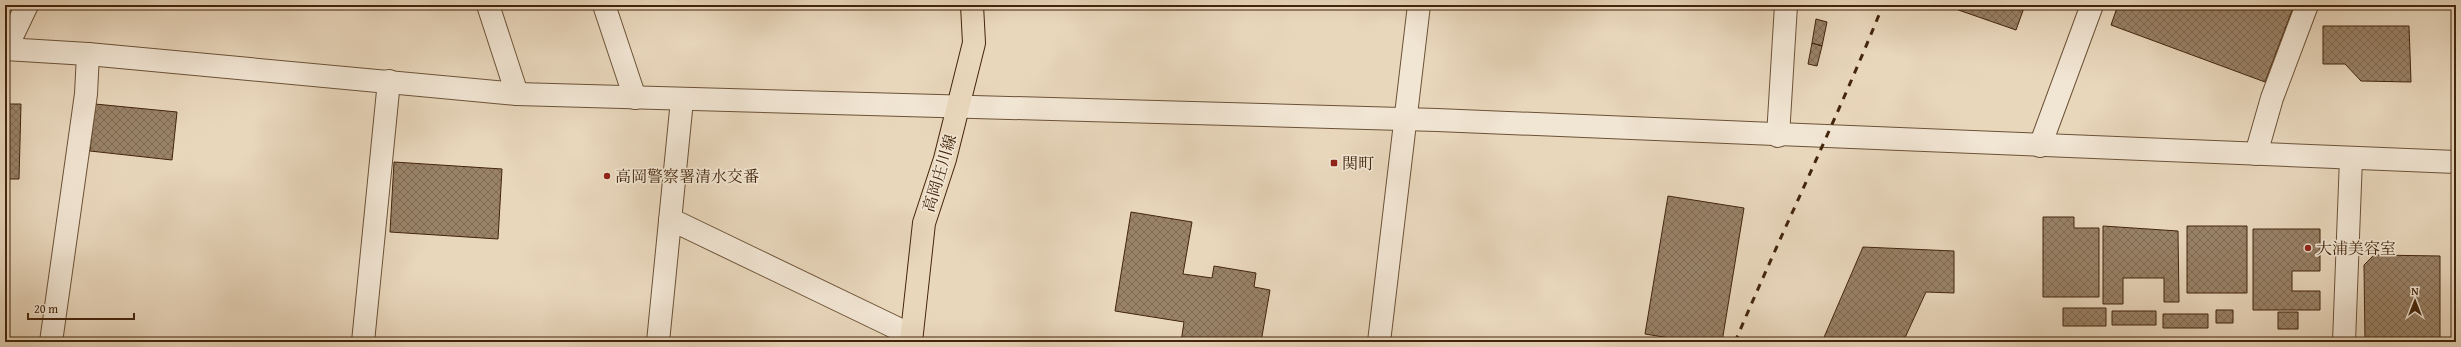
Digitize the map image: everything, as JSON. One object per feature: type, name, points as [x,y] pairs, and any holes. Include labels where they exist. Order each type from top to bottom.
[{"type":"main road","name":"高岡庄川線","points":[[911,338],[924,223],[945,159],[974,43],[972,5]]},
{"type":"street","points":[[27,5],[6,48],[389,81],[517,94],[1405,120],[2456,162]]},
{"type":"street","points":[[488,5],[517,94]]},
{"type":"street","points":[[604,5],[635,98]]},
{"type":"street","points":[[1379,342],[1419,5]]},
{"type":"street","points":[[1778,136],[1786,5]]},
{"type":"street","points":[[2040,146],[2092,5]]},
{"type":"street","points":[[2256,154],[2272,98],[2307,5]]},
{"type":"street","points":[[51,342],[86,94],[88,54]]},
{"type":"street","points":[[363,342],[389,81]]},
{"type":"street","points":[[658,342],[682,100]]},
{"type":"street","points":[[2344,342],[2351,158]]},
{"type":"street","points":[[670,219],[911,338]]},
{"type":"building","points":[[1944,5],[2025,5],[2016,30]]},
{"type":"building","points":[[2118,5],[2294,5],[2265,82],[2111,25]]},
{"type":"building","points":[[1816,19],[1827,22],[1822,46],[1812,43]]},
{"type":"building","points":[[2323,26],[2409,26],[2411,82],[2361,81],[2345,64],[2323,64]]},
{"type":"building","points":[[1812,43],[1822,46],[1817,66],[1808,64]]},
{"type":"building","points":[[5,104],[21,104],[19,179],[5,179]]},
{"type":"building","points":[[95,104],[177,112],[172,160],[90,151]]},
{"type":"building","points":[[394,162],[502,169],[498,239],[390,232]]},
{"type":"building","points":[[1668,196],[1744,208],[1722,342],[1694,342],[1645,334]]},
{"type":"building","points":[[1131,212],[1192,222],[1183,274],[1212,278],[1214,266],[1256,273],[1254,287],[1270,290],[1261,342],[1181,342],[1184,322],[1115,311]]},
{"type":"building","points":[[2043,217],[2074,217],[2074,228],[2099,228],[2099,297],[2043,297]]},
{"type":"building","points":[[2103,226],[2178,231],[2179,302],[2164,302],[2164,278],[2123,278],[2123,304],[2103,304]]},
{"type":"building","points":[[2187,226],[2247,226],[2247,293],[2187,293]]},
{"type":"building","points":[[2253,229],[2320,229],[2320,271],[2292,271],[2292,291],[2320,291],[2320,310],[2253,310]]},
{"type":"building","points":[[1863,247],[1954,251],[1954,293],[1926,292],[1903,342],[1822,342]]},
{"type":"building","points":[[2374,255],[2440,256],[2440,342],[2365,342],[2364,265]]},
{"type":"building","points":[[2063,308],[2106,308],[2106,326],[2063,326]]},
{"type":"building","points":[[2216,310],[2233,310],[2233,323],[2216,323]]},
{"type":"building","points":[[2112,311],[2156,311],[2156,325],[2112,325]]},
{"type":"building","points":[[2278,312],[2298,312],[2298,329],[2278,329]]},
{"type":"building","points":[[2163,314],[2208,314],[2208,328],[2163,328]]},
{"type":"building","points":[[2078,340],[2095,340],[2095,342],[2078,342]]},
{"type":"railway","points":[[1735,342],[1847,90],[1883,5]]},
{"type":"place","name":"関町","points":[[1334,163]]},
{"type":"place","name":"高岡警察署清水交番","points":[[607,176]]},
{"type":"place","name":"大浦美容室","points":[[2308,248]]}]
